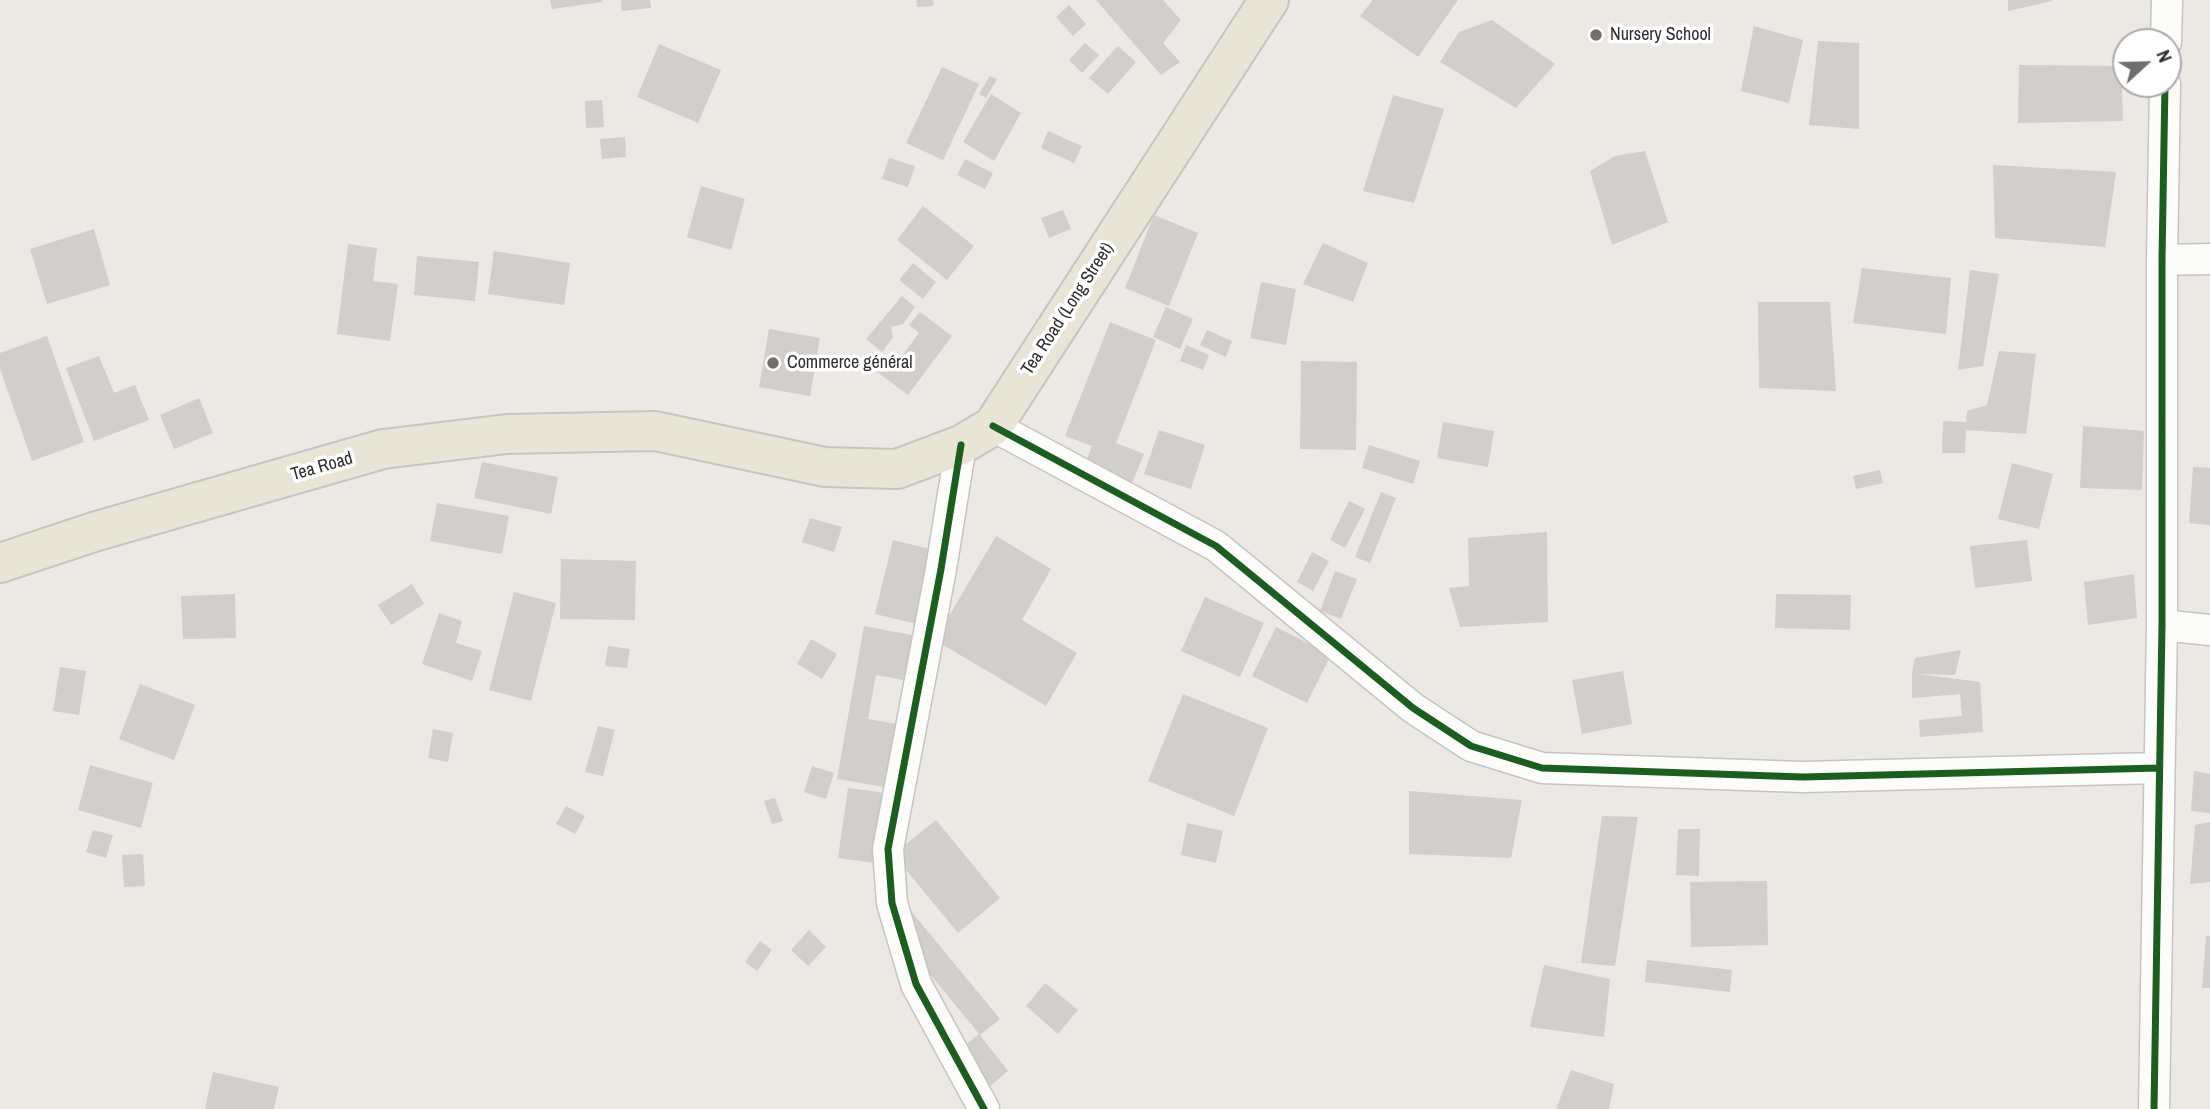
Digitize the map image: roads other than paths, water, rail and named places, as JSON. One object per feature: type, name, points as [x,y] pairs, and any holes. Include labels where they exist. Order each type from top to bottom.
[{"type":"main road","name":"Tea Road (Long Street)","points":[[773,458],[825,467],[897,469],[961,445],[993,426],[1269,0]]},
{"type":"main road","name":"Tea Road","points":[[0,562],[97,531],[383,449],[507,434],[654,430],[773,458]]},
{"type":"street","points":[[2166,28],[2167,0]]},
{"type":"street","points":[[2154,1109],[2162,625],[2165,98]]},
{"type":"street","points":[[2162,260],[2210,259]]},
{"type":"street","points":[[993,426],[1216,546],[1413,708],[1471,746],[1542,768],[1803,777],[2158,768]]},
{"type":"street","points":[[961,445],[941,569],[888,849],[892,903],[916,984],[984,1109]]},
{"type":"street","points":[[2162,625],[2210,630]]},
{"type":"place","name":"Nursery School","points":[[1596,35]]},
{"type":"place","name":"Commerce général","points":[[773,363]]}]
